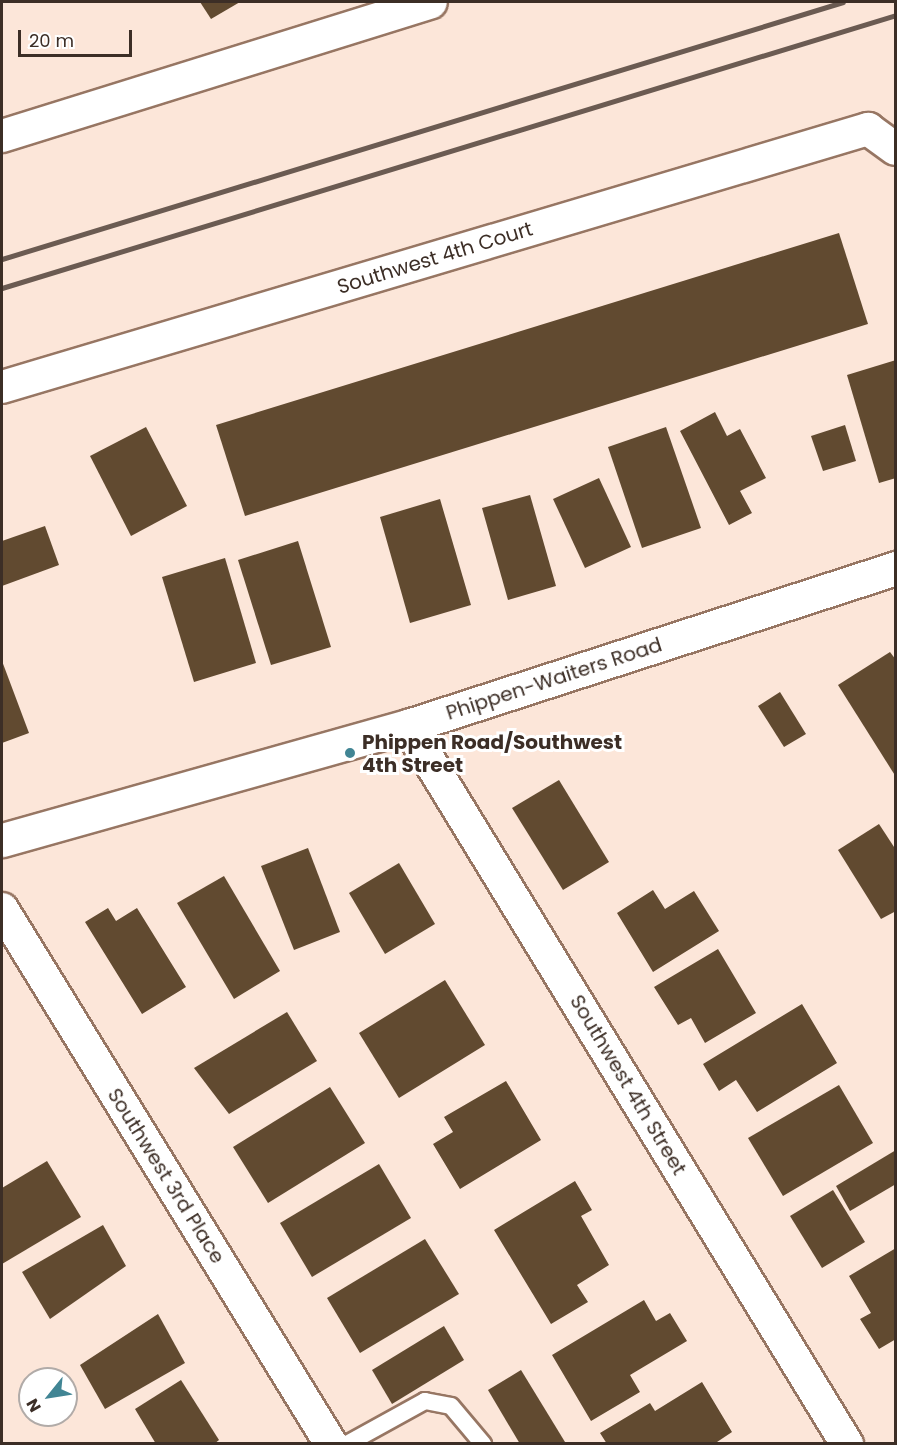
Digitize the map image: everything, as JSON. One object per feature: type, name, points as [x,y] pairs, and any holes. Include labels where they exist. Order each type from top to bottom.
[{"type":"street","points":[[2,136],[365,10],[431,2]]},
{"type":"street","name":"Southwest 4th Court","points":[[2,387],[886,139]]},
{"type":"street","name":"Phippen-Waiters Road","points":[[2,840],[408,726],[896,568]]},
{"type":"street","name":"Southwest 4th Street","points":[[408,726],[847,1443]]},
{"type":"street","name":"Southwest 3rd Place","points":[[2,909],[331,1443]]},
{"type":"lane","points":[[347,1443],[424,1401],[451,1406],[483,1443]]},
{"type":"building","points":[[200,2],[240,2],[211,19]]},
{"type":"building","points":[[839,233],[868,324],[245,516],[216,425]]},
{"type":"building","points":[[896,360],[896,478],[879,483],[847,375]]},
{"type":"building","points":[[715,412],[727,436],[740,429],[766,478],[740,491],[752,513],[729,525],[680,431]]},
{"type":"building","points":[[845,425],[856,461],[823,471],[811,436]]},
{"type":"building","points":[[146,427],[187,506],[131,536],[90,456]]},
{"type":"building","points":[[666,427],[701,528],[642,548],[608,447]]},
{"type":"building","points":[[599,478],[631,547],[585,568],[553,499]]},
{"type":"building","points":[[530,495],[556,586],[508,600],[482,508]]},
{"type":"building","points":[[440,499],[471,605],[410,623],[380,517]]},
{"type":"building","points":[[45,526],[59,565],[2,586],[2,541]]},
{"type":"building","points":[[298,541],[331,647],[271,665],[238,560]]},
{"type":"building","points":[[225,558],[256,663],[194,682],[162,577]]},
{"type":"building","points":[[890,652],[896,660],[896,777],[838,685]]},
{"type":"building","points":[[2,661],[29,733],[2,743]]},
{"type":"building","points":[[780,692],[806,734],[784,747],[758,706]]},
{"type":"building","points":[[559,780],[609,862],[563,890],[512,808]]},
{"type":"building","points":[[879,824],[896,850],[896,911],[881,919],[838,850]]},
{"type":"building","points":[[308,848],[340,932],[294,950],[261,866]]},
{"type":"building","points":[[399,863],[435,924],[385,954],[349,893]]},
{"type":"building","points":[[224,876],[280,971],[234,999],[177,903]]},
{"type":"building","points":[[653,890],[665,909],[694,891],[719,931],[653,972],[617,913]]},
{"type":"building","points":[[108,908],[116,921],[137,908],[186,987],[142,1014],[85,922]]},
{"type":"building","points":[[718,949],[756,1013],[705,1043],[691,1018],[678,1025],[654,987]]},
{"type":"building","points":[[445,980],[485,1045],[399,1098],[359,1033]]},
{"type":"building","points":[[802,1004],[837,1063],[757,1112],[736,1080],[719,1091],[703,1064]]},
{"type":"building","points":[[287,1012],[317,1061],[229,1114],[194,1068]]},
{"type":"building","points":[[506,1081],[541,1140],[460,1189],[433,1144],[453,1132],[444,1117]]},
{"type":"building","points":[[839,1085],[873,1143],[783,1196],[748,1138]]},
{"type":"building","points":[[330,1087],[365,1143],[268,1203],[233,1147]]},
{"type":"building","points":[[896,1150],[896,1184],[850,1211],[836,1186]]},
{"type":"building","points":[[47,1161],[81,1217],[2,1264],[2,1188]]},
{"type":"building","points":[[379,1164],[411,1218],[312,1277],[280,1223]]},
{"type":"building","points":[[575,1181],[592,1210],[581,1216],[609,1265],[577,1285],[588,1302],[551,1324],[494,1230]]},
{"type":"building","points":[[833,1190],[865,1242],[822,1268],[790,1216]]},
{"type":"building","points":[[103,1225],[126,1266],[50,1319],[22,1272]]},
{"type":"building","points":[[425,1239],[459,1294],[360,1353],[327,1298]]},
{"type":"building","points":[[896,1248],[896,1339],[879,1349],[860,1319],[871,1313],[849,1276]]},
{"type":"building","points":[[644,1300],[656,1321],[670,1313],[687,1341],[630,1375],[640,1392],[591,1421],[552,1355]]},
{"type":"building","points":[[158,1314],[185,1363],[105,1409],[80,1365]]},
{"type":"building","points":[[444,1326],[464,1360],[392,1404],[372,1370]]},
{"type":"building","points":[[521,1370],[565,1442],[562,1444],[520,1444],[488,1390]]},
{"type":"building","points":[[181,1380],[219,1440],[214,1444],[156,1444],[135,1409]]},
{"type":"building","points":[[702,1382],[732,1432],[714,1444],[607,1444],[600,1433],[650,1403],[655,1411]]},
{"type":"railway","points":[[2,259],[843,2]]},
{"type":"railway","points":[[2,288],[896,15]]},
{"type":"place","name":"Phippen Road/Southwest 4th Street","points":[[350,753]]}]
